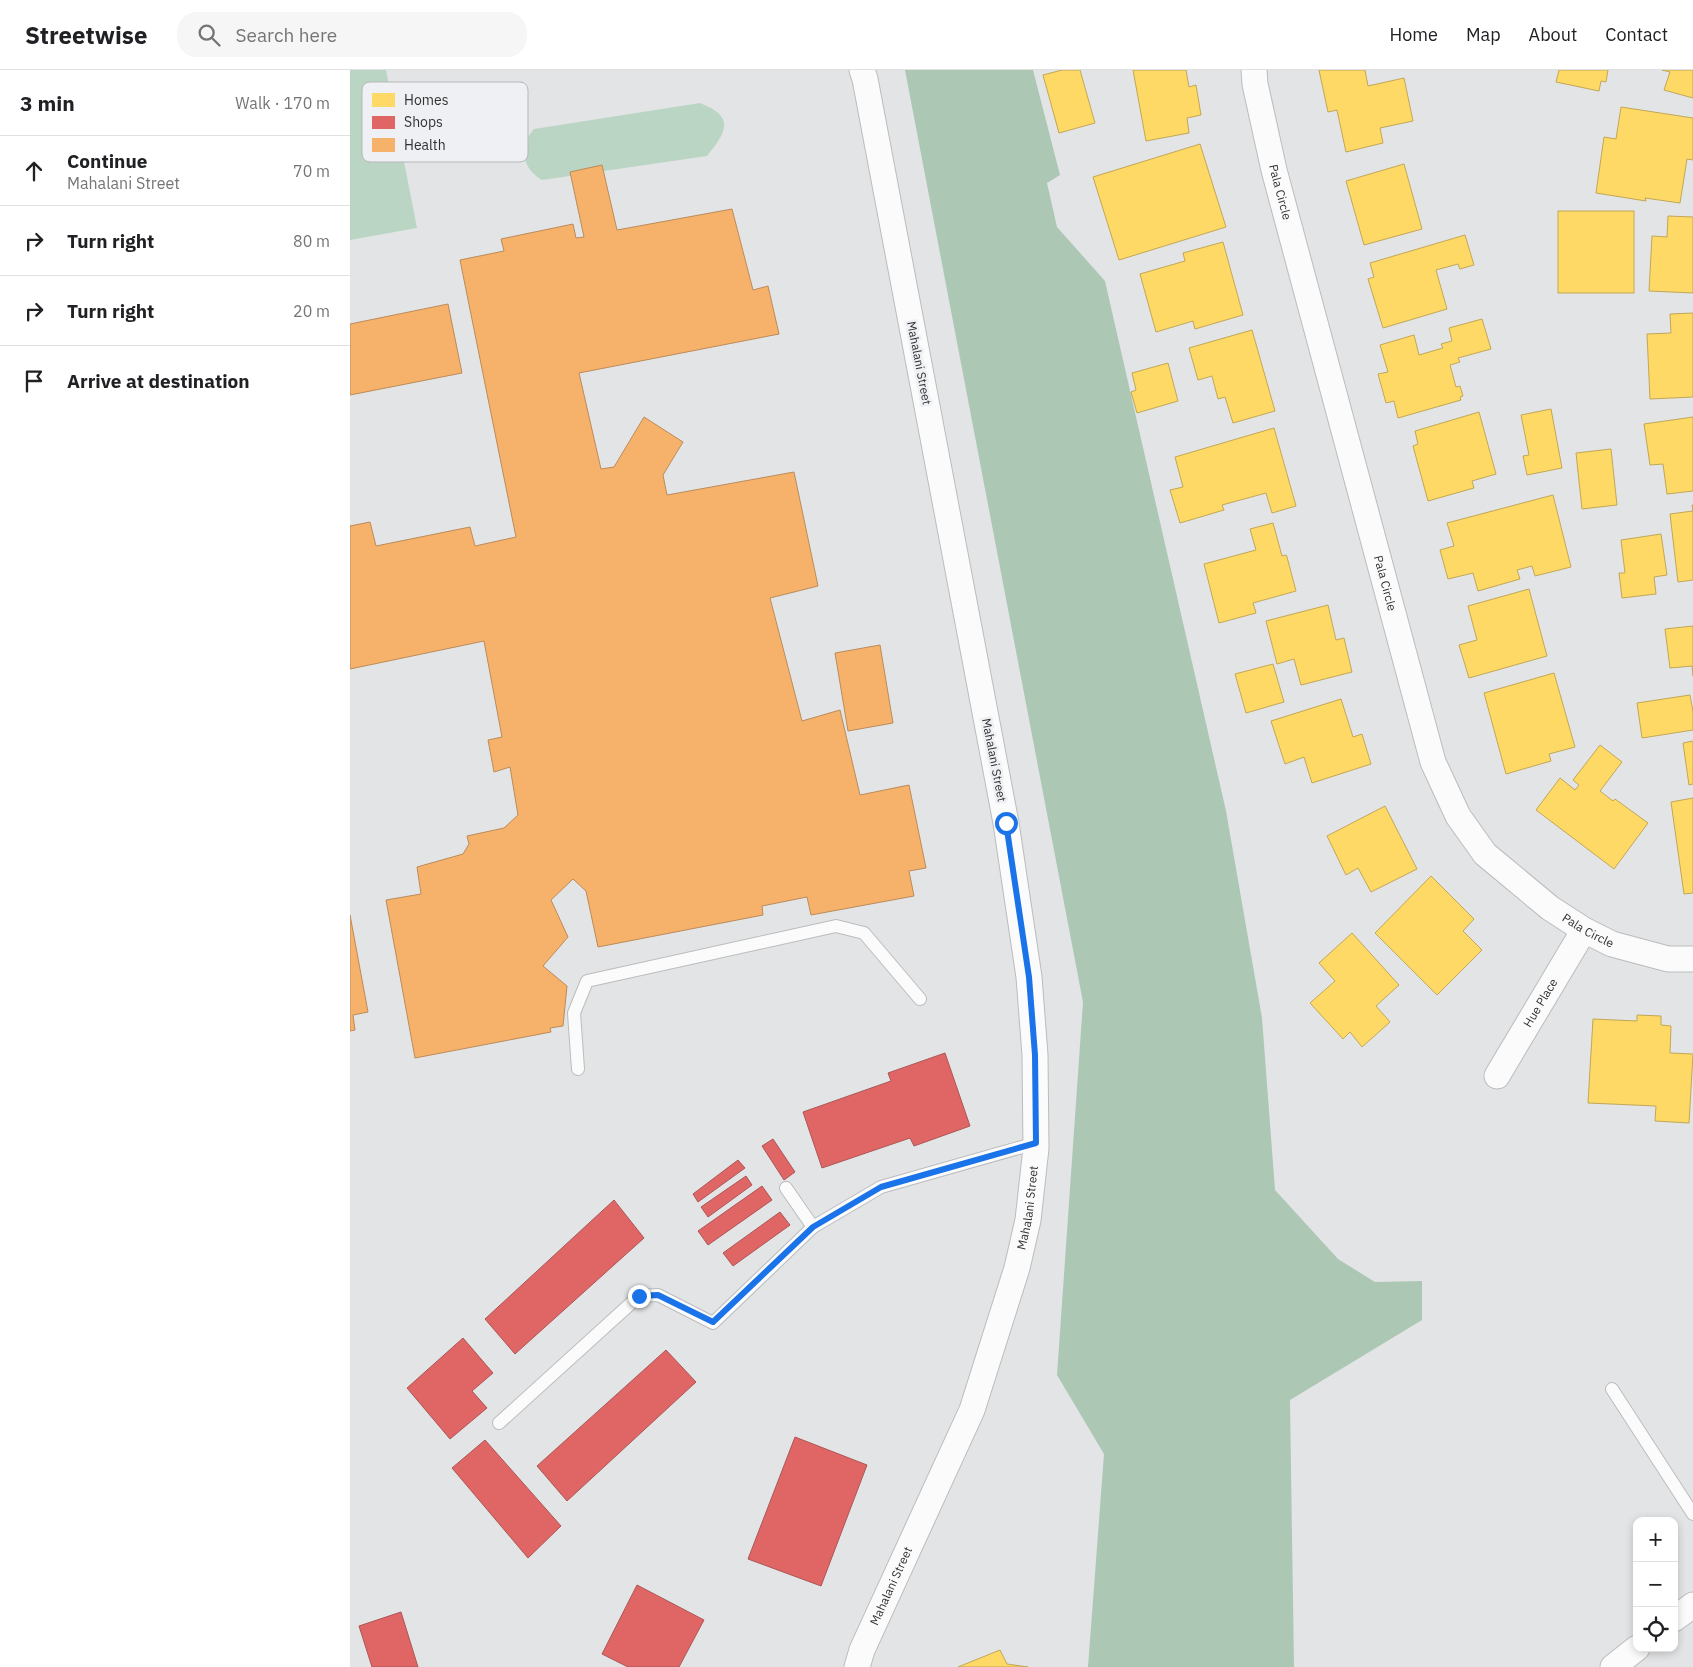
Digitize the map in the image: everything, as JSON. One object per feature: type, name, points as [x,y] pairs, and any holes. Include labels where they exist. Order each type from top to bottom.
[{"type":"street","name":"Mahalani Street","points":[[857,1667],[862,1650],[972,1410],[1019,1259],[1028,1220],[1036,1143],[1035,1055],[1029,977],[1006,823],[871,108],[862,70]]},
{"type":"street","name":"Pala Circle","points":[[1254,70],[1255,84],[1274,170],[1433,762],[1458,816],[1485,854],[1550,908],[1584,930],[1612,944],[1668,959],[1693,959]]},
{"type":"street","name":"Hue Place","points":[[1497,1076],[1584,930]]},
{"type":"street","points":[[1678,1616],[1693,1605]]},
{"type":"street","points":[[1613,1667],[1633,1651]]},
{"type":"lane","points":[[578,1069],[574,1013],[587,981],[836,926],[864,933],[920,999]]},
{"type":"lane","points":[[499,1423],[639,1296],[658,1295],[713,1322],[813,1227],[881,1187],[1036,1143]]},
{"type":"lane","points":[[786,1188],[813,1227]]},
{"type":"lane","points":[[1612,1389],[1693,1514]]},
{"type":"green space","points":[[350,70],[386,70],[388,82],[362,82],[362,162],[404,162],[417,228],[350,240]]},
{"type":"green space","points":[[905,70],[1033,70],[1060,175],[1047,183],[1057,227],[1105,281],[1226,811],[1262,1018],[1275,1190],[1338,1259],[1375,1282],[1422,1281],[1422,1320],[1290,1400],[1294,1667],[1088,1667],[1104,1454],[1057,1375],[1083,1002]]},
{"type":"green space","points":[[700,103],[719,114],[724,126],[719,140],[707,156],[542,180],[535,175],[526,162],[528,162],[528,138],[534,129]]},
{"type":"building: Homes","points":[[1062,70],[1080,70],[1095,123],[1059,133],[1043,75]]},
{"type":"building: Homes","points":[[1133,70],[1186,70],[1189,87],[1196,85],[1201,115],[1187,118],[1189,133],[1146,141]]},
{"type":"building: Homes","points":[[1319,70],[1365,70],[1368,86],[1404,78],[1413,121],[1380,128],[1383,143],[1346,152],[1337,110],[1328,112]]},
{"type":"building: Homes","points":[[1559,70],[1608,70],[1606,82],[1601,81],[1599,91],[1556,82]]},
{"type":"building: Homes","points":[[1662,70],[1693,70],[1693,98],[1664,90],[1670,72]]},
{"type":"building: Homes","points":[[1621,107],[1693,118],[1693,160],[1687,159],[1680,203],[1645,198],[1646,201],[1596,193],[1604,137],[1616,139]]},
{"type":"building: Homes","points":[[1200,144],[1226,227],[1119,260],[1093,177]]},
{"type":"building: Homes","points":[[1404,164],[1422,229],[1364,245],[1346,181]]},
{"type":"building: Homes","points":[[1558,211],[1634,211],[1634,293],[1558,293]]},
{"type":"building: Homes","points":[[1668,216],[1693,217],[1693,293],[1649,291],[1652,236],[1667,237]]},
{"type":"building: Homes","points":[[1465,235],[1474,265],[1460,269],[1458,264],[1436,270],[1447,309],[1383,328],[1368,279],[1374,277],[1370,263]]},
{"type":"building: Homes","points":[[1223,242],[1243,315],[1195,329],[1193,321],[1156,332],[1140,274],[1185,261],[1183,253]]},
{"type":"building: Homes","points":[[1693,313],[1693,397],[1650,399],[1647,334],[1671,333],[1670,314]]},
{"type":"building: Homes","points":[[1482,319],[1491,349],[1458,358],[1460,362],[1450,365],[1456,387],[1460,386],[1463,396],[1460,397],[1461,400],[1398,418],[1394,401],[1386,403],[1378,374],[1388,372],[1380,345],[1414,335],[1419,355],[1443,348],[1441,344],[1452,341],[1449,328]]},
{"type":"building: Homes","points":[[1252,330],[1275,411],[1233,423],[1225,397],[1218,399],[1212,376],[1198,380],[1189,348]]},
{"type":"building: Homes","points":[[1168,363],[1178,401],[1137,413],[1131,392],[1136,390],[1132,373]]},
{"type":"building: Homes","points":[[1551,409],[1562,468],[1527,475],[1523,456],[1529,455],[1521,415]]},
{"type":"building: Homes","points":[[1479,412],[1496,474],[1472,481],[1474,488],[1428,501],[1413,446],[1418,444],[1415,431]]},
{"type":"building: Homes","points":[[1693,417],[1693,491],[1667,494],[1663,464],[1650,465],[1644,424]]},
{"type":"building: Homes","points":[[1274,428],[1296,506],[1272,513],[1266,493],[1222,505],[1224,510],[1180,523],[1170,490],[1183,487],[1175,457]]},
{"type":"building: Homes","points":[[1611,449],[1617,505],[1582,509],[1576,453]]},
{"type":"building: Homes","points":[[1553,495],[1571,567],[1535,576],[1532,566],[1517,570],[1520,579],[1478,591],[1473,573],[1448,579],[1440,550],[1454,546],[1447,523]]},
{"type":"building: Homes","points":[[1693,511],[1693,580],[1678,582],[1670,514]]},
{"type":"building: Homes","points":[[1273,523],[1282,556],[1286,555],[1287,557],[1296,591],[1253,603],[1256,613],[1219,623],[1204,564],[1256,550],[1250,529]]},
{"type":"building: Homes","points":[[1661,534],[1667,575],[1654,577],[1656,594],[1622,598],[1619,573],[1625,573],[1621,540]]},
{"type":"building: Homes","points":[[1529,589],[1547,656],[1469,678],[1459,645],[1477,640],[1468,606]]},
{"type":"building: Homes","points":[[1328,605],[1336,640],[1344,638],[1352,672],[1301,685],[1294,659],[1277,664],[1266,621]]},
{"type":"building: Homes","points":[[1693,626],[1693,676],[1692,666],[1670,668],[1665,629]]},
{"type":"building: Homes","points":[[1273,664],[1284,702],[1246,713],[1235,674]]},
{"type":"building: Homes","points":[[1554,673],[1575,747],[1549,754],[1551,761],[1506,774],[1484,693]]},
{"type":"building: Homes","points":[[1690,695],[1693,712],[1693,730],[1642,738],[1637,703]]},
{"type":"building: Homes","points":[[1341,699],[1353,737],[1362,734],[1371,764],[1312,783],[1304,757],[1285,764],[1271,721]]},
{"type":"building: Homes","points":[[1693,741],[1693,784],[1689,785],[1683,743]]},
{"type":"building: Homes","points":[[1600,745],[1622,762],[1600,791],[1613,801],[1615,799],[1648,823],[1614,869],[1536,810],[1560,778],[1575,790],[1579,785],[1573,780]]},
{"type":"building: Homes","points":[[1693,798],[1693,893],[1684,894],[1671,802]]},
{"type":"building: Homes","points":[[1385,806],[1417,869],[1371,892],[1358,868],[1346,875],[1327,836]]},
{"type":"building: Homes","points":[[1431,876],[1474,919],[1463,931],[1482,950],[1437,995],[1375,933]]},
{"type":"building: Homes","points":[[1352,933],[1399,985],[1376,1006],[1390,1022],[1362,1047],[1350,1032],[1343,1039],[1310,1003],[1335,981],[1319,963]]},
{"type":"building: Homes","points":[[1637,1015],[1661,1016],[1661,1025],[1671,1026],[1670,1053],[1693,1054],[1689,1123],[1655,1121],[1656,1106],[1588,1103],[1593,1019],[1637,1021]]},
{"type":"building: Homes","points":[[1000,1650],[1007,1664],[1028,1667],[958,1667]]},
{"type":"building: Shops","points":[[945,1053],[970,1126],[914,1146],[910,1138],[822,1168],[803,1112],[891,1081],[888,1073]]},
{"type":"building: Shops","points":[[773,1139],[795,1172],[784,1180],[762,1146]]},
{"type":"building: Shops","points":[[738,1160],[745,1168],[698,1202],[693,1194]]},
{"type":"building: Shops","points":[[746,1176],[752,1185],[708,1217],[701,1207]]},
{"type":"building: Shops","points":[[762,1186],[772,1200],[708,1245],[698,1231]]},
{"type":"building: Shops","points":[[614,1200],[644,1238],[515,1354],[485,1319]]},
{"type":"building: Shops","points":[[780,1212],[790,1225],[733,1266],[723,1253]]},
{"type":"building: Shops","points":[[463,1338],[493,1373],[472,1391],[487,1408],[450,1439],[407,1388]]},
{"type":"building: Shops","points":[[666,1350],[696,1382],[567,1501],[537,1466]]},
{"type":"building: Shops","points":[[795,1437],[867,1465],[821,1586],[748,1559]]},
{"type":"building: Shops","points":[[485,1440],[561,1526],[528,1558],[452,1468]]},
{"type":"building: Shops","points":[[637,1585],[704,1620],[679,1667],[628,1667],[602,1654]]},
{"type":"building: Shops","points":[[401,1612],[418,1667],[372,1667],[359,1626]]},
{"type":"building: Health","points":[[602,165],[617,230],[732,209],[753,290],[768,286],[779,334],[579,373],[601,469],[614,467],[644,417],[683,442],[663,475],[667,495],[794,472],[818,586],[770,598],[802,721],[840,710],[860,795],[909,785],[926,868],[909,871],[914,896],[811,915],[807,897],[762,906],[763,915],[598,947],[586,891],[573,879],[551,900],[568,937],[543,966],[567,986],[563,1026],[550,1028],[551,1032],[415,1058],[386,900],[421,894],[417,867],[463,854],[469,844],[467,836],[504,828],[518,815],[510,767],[494,772],[488,740],[502,737],[484,641],[350,669],[350,526],[370,522],[376,546],[470,527],[475,546],[516,537],[460,260],[504,251],[501,239],[573,224],[576,238],[584,237],[570,172]]},
{"type":"building: Health","points":[[448,304],[462,373],[350,395],[350,324]]},
{"type":"building: Health","points":[[880,645],[893,723],[848,731],[835,653]]},
{"type":"building: Health","points":[[350,915],[368,1012],[353,1015],[355,1030],[350,1031]]},
{"type":"route","points":[[639,1296],[658,1295],[713,1322],[813,1227],[881,1187],[1036,1143],[1035,1055],[1029,977],[1006,823]]}]
